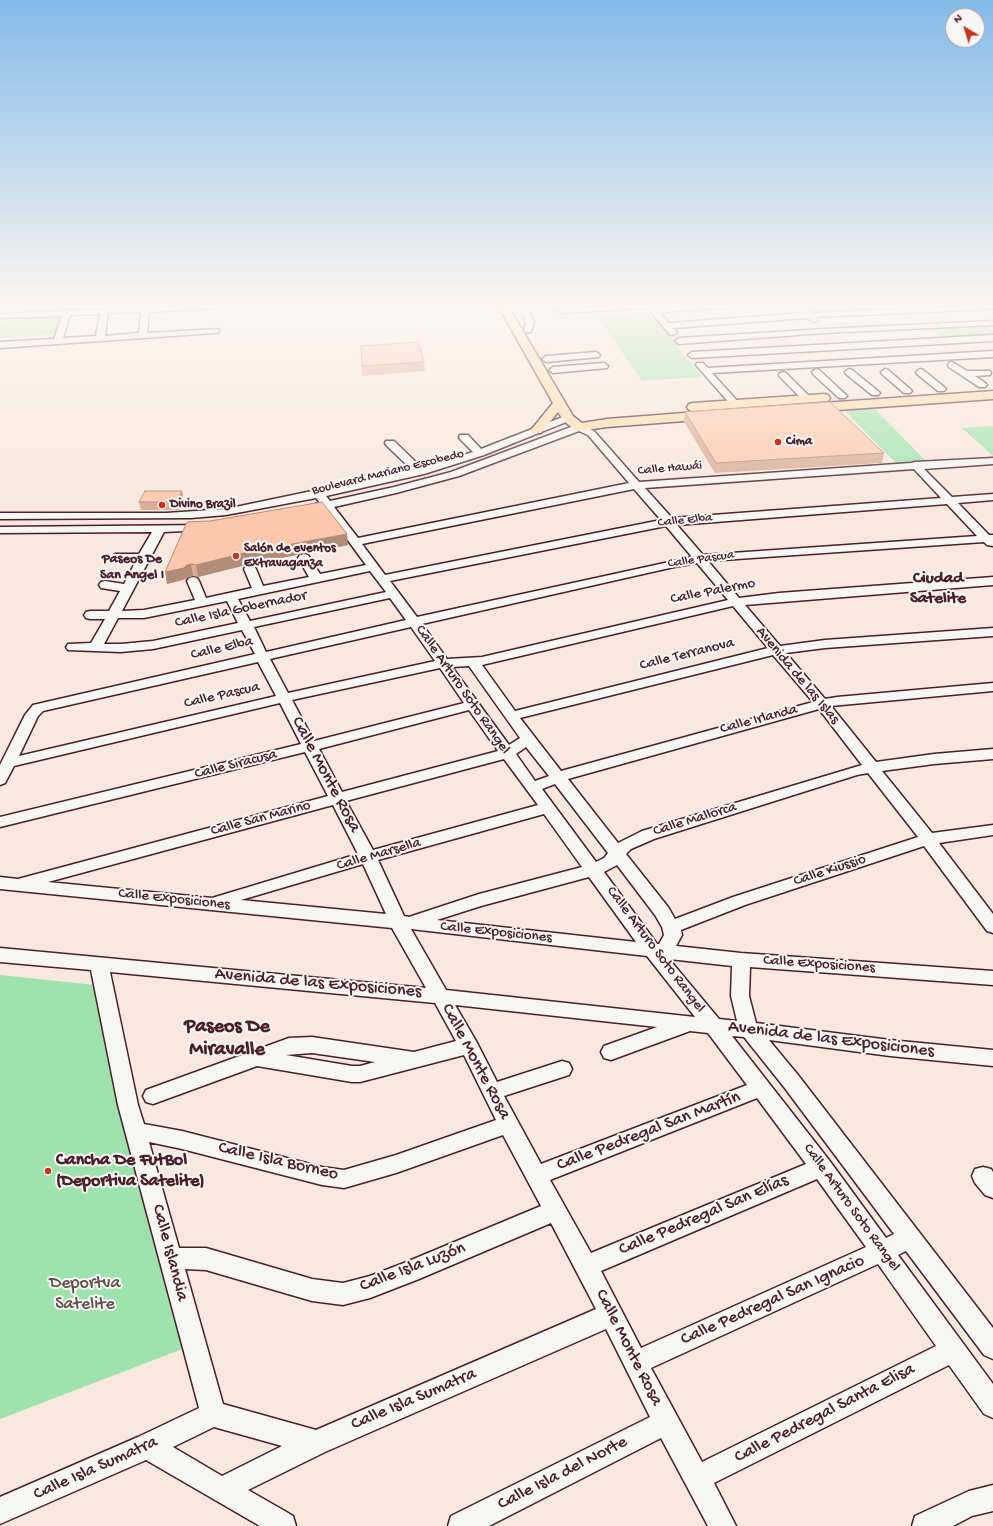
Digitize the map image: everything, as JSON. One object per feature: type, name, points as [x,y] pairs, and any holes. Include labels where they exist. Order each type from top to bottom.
[{"type":"main road","points":[[543,375],[568,418]]},
{"type":"main road","points":[[556,375],[585,425]]},
{"type":"main road","name":"Boulevard Mariano Escobedo","points":[[585,425],[735,404],[987,385]]},
{"type":"main road","name":"Boulevard Mariano Escobedo","points":[[568,418],[585,425],[993,395]]},
{"type":"main road","points":[[537,430],[559,403]]},
{"type":"street","points":[[709,375],[735,404]]},
{"type":"street","points":[[782,375],[807,399]]},
{"type":"street","points":[[819,375],[842,396]]},
{"type":"street","points":[[853,375],[875,393]]},
{"type":"street","points":[[889,375],[907,391]]},
{"type":"street","points":[[924,375],[941,389]]},
{"type":"street","points":[[968,375],[987,385]]},
{"type":"street","name":"Boulevard Mariano Escobedo","points":[[0,516],[191,516],[226,512],[320,494],[420,472],[500,446],[568,418]]},
{"type":"street","name":"Avenida de las Islas","points":[[585,425],[669,522],[822,704],[873,767],[993,927]]},
{"type":"street","name":"Boulevard Mariano Escobedo","points":[[294,512],[347,501],[455,474],[585,425]]},
{"type":"street","points":[[464,437],[480,453]]},
{"type":"street","points":[[390,443],[420,472]]},
{"type":"street","name":"Calle Hawái","points":[[354,542],[637,485],[915,465],[993,461]]},
{"type":"street","points":[[915,465],[991,541]]},
{"type":"street","points":[[339,490],[347,501]]},
{"type":"street","name":"Calle Arturo Soto Rangel","points":[[320,494],[444,663],[472,705],[547,808],[658,950],[714,1027],[821,1167],[993,1405]]},
{"type":"street","name":"Calle Elba","points":[[382,579],[669,522],[993,497]]},
{"type":"street","points":[[0,530],[184,529],[218,525]]},
{"type":"street","points":[[95,648],[160,529]]},
{"type":"street","name":"Calle Pascua","points":[[415,623],[636,571],[700,559],[740,554],[991,541]]},
{"type":"street","points":[[119,556],[143,558]]},
{"type":"street","points":[[304,558],[316,579]]},
{"type":"street","points":[[90,615],[144,614],[374,567]]},
{"type":"street","points":[[250,569],[259,591]]},
{"type":"street","points":[[193,581],[202,603]]},
{"type":"street","name":"Calle Palermo","points":[[444,663],[473,662],[735,602],[779,597],[993,581]]},
{"type":"street","points":[[105,585],[128,588]]},
{"type":"street","name":"Calle Isla Gobernador","points":[[73,647],[137,648],[393,594]]},
{"type":"street","name":"Calle Monte Rosa","points":[[231,597],[309,747],[404,923],[440,996],[469,1046],[508,1124],[586,1266],[666,1422],[723,1526]]},
{"type":"street","name":"Calle Elba","points":[[7,758],[32,715],[38,708],[262,656],[415,623]]},
{"type":"street","name":"Calle Terranova","points":[[512,716],[776,650],[825,644],[993,632]]},
{"type":"street","points":[[473,662],[528,739],[658,906],[671,927],[673,934],[658,950]]},
{"type":"street","name":"Calle Pascua","points":[[7,758],[444,663]]},
{"type":"street","name":"Calle Irlanda","points":[[533,787],[559,777],[765,718],[822,704],[993,687]]},
{"type":"street","name":"Calle Siracusa","points":[[0,822],[309,747],[472,705]]},
{"type":"street","name":"Calle San Marino","points":[[7,884],[337,799],[507,753],[528,739]]},
{"type":"street","name":"Calle Mallorca","points":[[404,923],[479,900],[594,870],[610,862],[625,845],[648,834],[855,771],[873,767],[934,759],[993,754]]},
{"type":"street","points":[[0,780],[7,758]]},
{"type":"street","name":"Calle Marsella","points":[[211,904],[368,857],[547,808]]},
{"type":"street","name":"Calle Kiussio","points":[[671,927],[738,901],[928,839],[993,830]]},
{"type":"street","name":"Calle Exposiciones","points":[[7,884],[404,923],[741,960],[993,978]]},
{"type":"street","name":"Avenida de las Exposiciones","points":[[0,955],[440,996],[749,1030],[890,1048],[993,1058]]},
{"type":"street","name":"Calle Arturo Soto Rangel","points":[[741,960],[740,996],[749,1030],[791,1081],[993,1347]]},
{"type":"street","name":"Calle Islandia","points":[[99,964],[128,1105],[213,1414]]},
{"type":"street","points":[[610,1052],[689,1024]]},
{"type":"street","points":[[153,1096],[256,1058],[352,1074],[373,1072],[469,1046]]},
{"type":"street","points":[[492,1092],[562,1069]]},
{"type":"street","name":"Calle Pedregal San Martín","points":[[537,1175],[761,1088]]},
{"type":"street","name":"Calle Isla Borneo","points":[[136,1131],[182,1140],[322,1176],[344,1179],[396,1164],[508,1124]]},
{"type":"street","name":"Calle Pedregal San Elías","points":[[586,1266],[821,1167]]},
{"type":"street","name":"Calle Isla Luzón","points":[[171,1258],[206,1259],[312,1290],[343,1294],[370,1287],[411,1271],[556,1210]]},
{"type":"street","name":"Calle Pedregal San Ignacio","points":[[635,1363],[910,1238]]},
{"type":"street","name":"Calle Isla Sumatra","points":[[221,1490],[316,1443],[610,1315]]},
{"type":"street","name":"Calle Pedregal Santa Elisa","points":[[697,1478],[953,1350]]},
{"type":"street","points":[[213,1414],[316,1443]]},
{"type":"street","name":"Calle Isla Sumatra","points":[[0,1511],[147,1446],[213,1414]]},
{"type":"street","name":"Calle Isla del Norte","points":[[461,1526],[666,1422]]},
{"type":"street","points":[[147,1446],[221,1490],[274,1519],[283,1526]]},
{"type":"street","points":[[925,1526],[969,1504],[993,1498]]},
{"type":"green space","points":[[638,375],[701,375],[702,377],[642,381]]},
{"type":"green space","points":[[875,409],[927,462],[897,464],[845,411]]},
{"type":"green space","points":[[993,426],[993,456],[962,428]]},
{"type":"green space","name":"Deportva Satelite","points":[[0,975],[95,985],[185,1348],[0,1419]]},
{"type":"building","name":"Cima","points":[[830,402],[884,453],[716,463],[685,412]]},
{"type":"building","points":[[145,491],[182,491],[176,502],[139,502]]},
{"type":"building","name":"Salón de eventos Extravaganza","points":[[322,502],[347,534],[248,552],[196,565],[191,564],[184,568],[165,572],[187,522],[210,521]]},
{"type":"place","name":"Cima","points":[[778,442]]},
{"type":"place","name":"Divino Brazil","points":[[162,505]]},
{"type":"place","name":"Salón de eventos Extravaganza","points":[[236,556]]},
{"type":"place","name":"Cancha De FutBol (Deportiva Satelite)","points":[[48,1171]]},
{"type":"district","name":"Paseos De San Angel I","points":[[132,568]]},
{"type":"district","name":"Ciudad Satelite","points":[[938,589]]},
{"type":"district","name":"Paseos De Miravalle","points":[[227,1040]]}]
